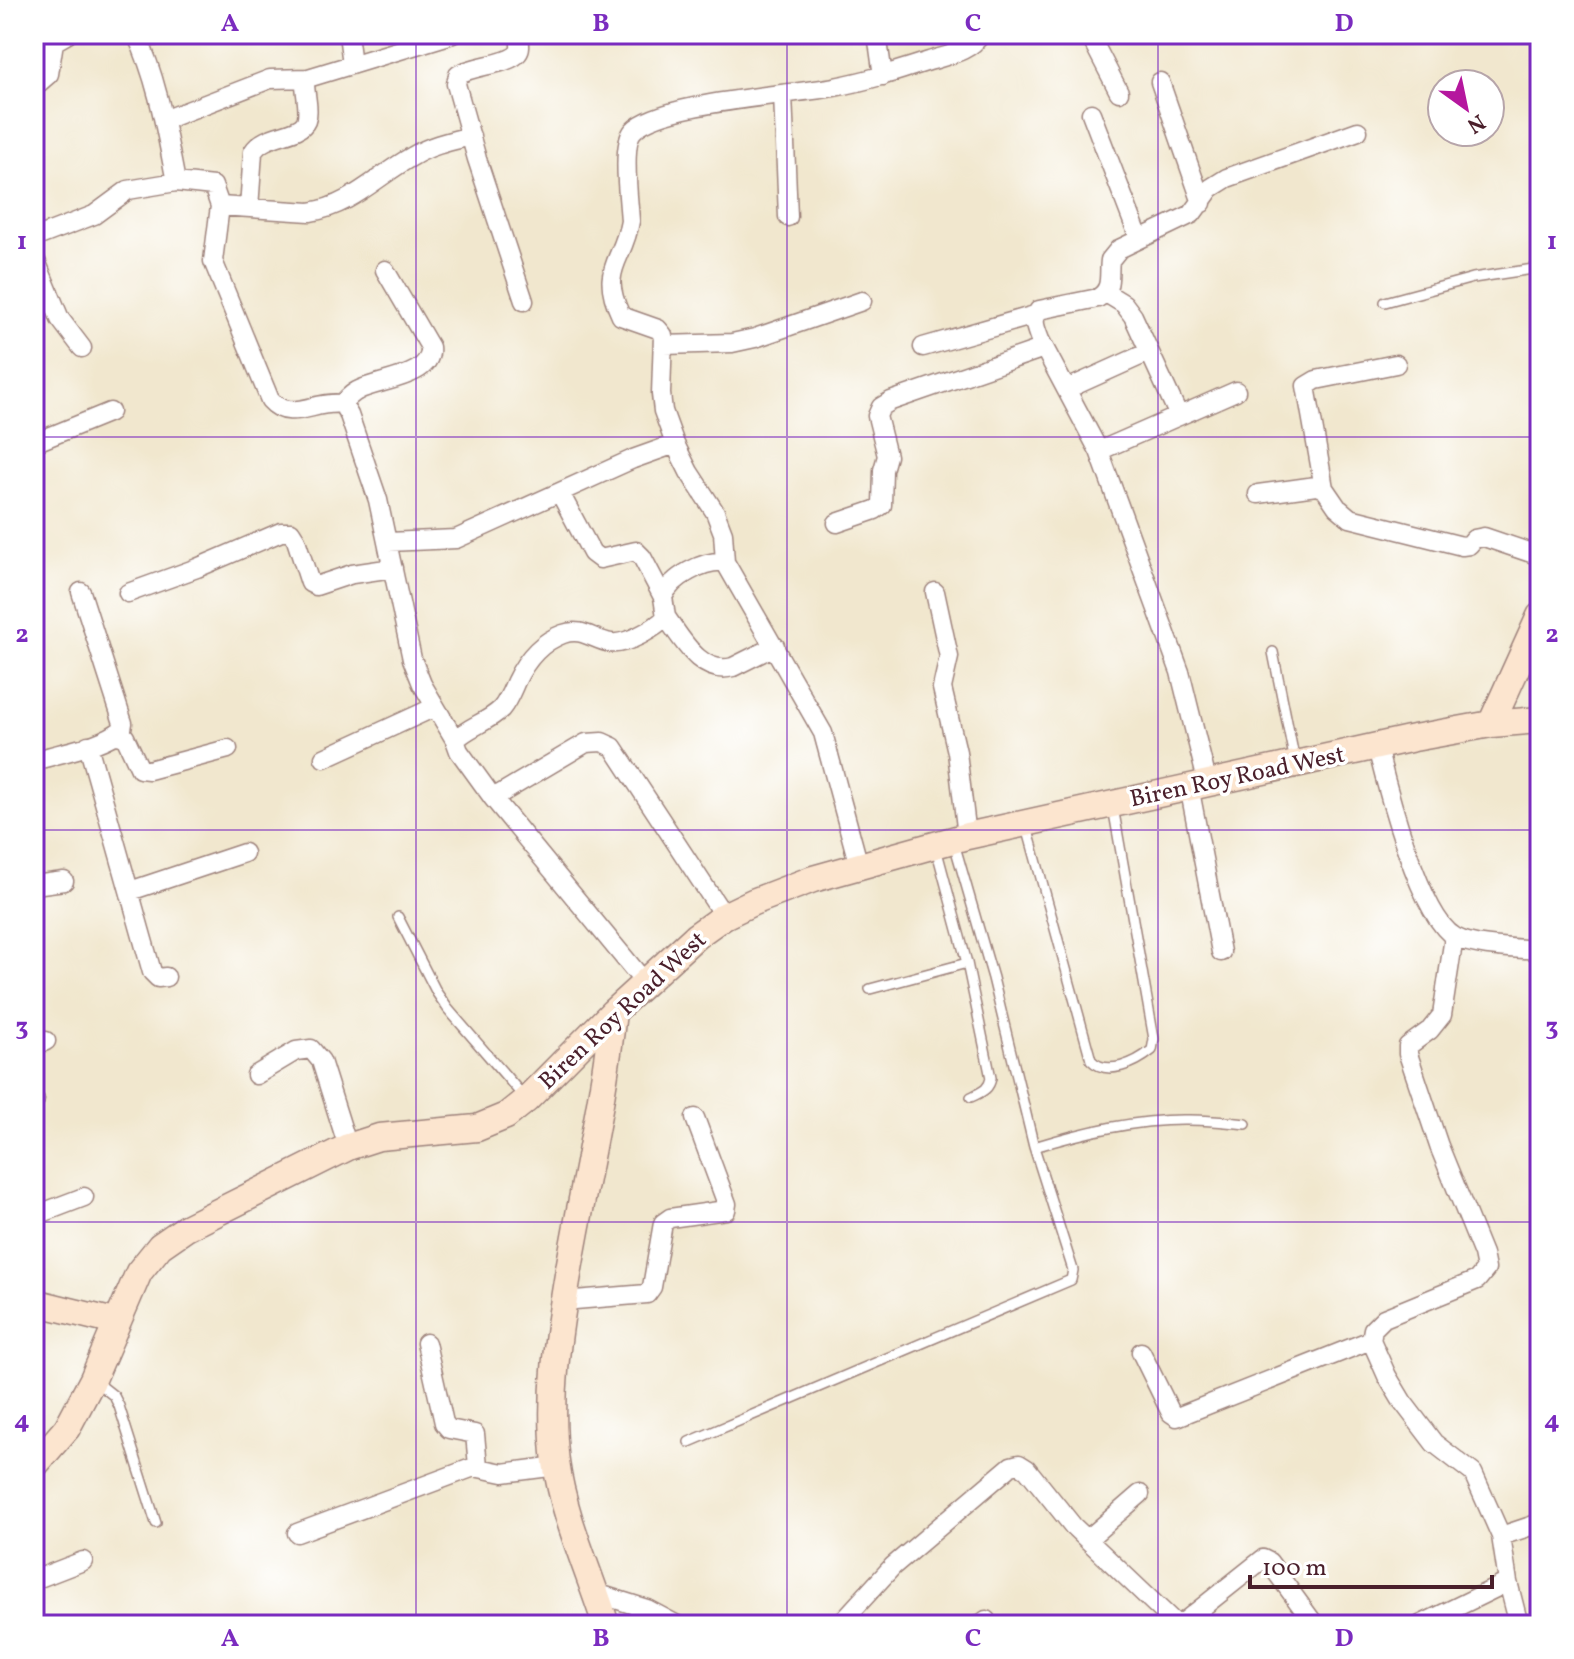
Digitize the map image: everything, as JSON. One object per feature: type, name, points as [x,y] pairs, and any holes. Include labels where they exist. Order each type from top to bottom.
[{"type":"main road","points":[[1491,724],[1540,616]]},
{"type":"main road","name":"Biren Roy Road West","points":[[34,1466],[67,1428],[93,1379],[139,1272],[160,1246],[186,1228],[348,1147],[379,1137],[477,1128],[506,1116],[526,1100],[613,1012],[696,936],[724,916],[789,888],[952,840],[1377,747],[1491,724],[1540,720]]},
{"type":"main road","points":[[606,1625],[562,1491],[554,1437],[555,1371],[563,1301],[605,1081],[613,1012]]},
{"type":"main road","points":[[34,1302],[115,1322]]},
{"type":"street","points":[[34,87],[49,74],[52,66],[42,51],[68,34]]},
{"type":"street","points":[[163,34],[137,37],[146,55],[164,120],[176,182]]},
{"type":"street","points":[[348,34],[352,64]]},
{"type":"street","points":[[164,120],[270,79],[308,78],[453,34]]},
{"type":"street","points":[[519,34],[518,54],[510,59],[467,69],[458,75],[456,84],[524,301]]},
{"type":"street","points":[[877,34],[883,76]]},
{"type":"street","points":[[859,866],[823,733],[725,562],[723,533],[715,512],[675,444],[663,411],[661,394],[663,335],[658,329],[621,316],[611,287],[611,271],[630,221],[627,146],[631,133],[644,123],[691,108],[883,76],[961,51],[976,43],[981,34]]},
{"type":"street","points":[[1089,34],[1119,92]]},
{"type":"street","points":[[249,208],[253,152],[268,138],[298,129],[304,124],[307,118],[305,83],[308,78]]},
{"type":"street","points":[[1160,82],[1202,203]]},
{"type":"street","points":[[783,94],[788,217]]},
{"type":"street","points":[[1091,113],[1139,238]]},
{"type":"street","points":[[1221,952],[1180,672],[1099,451],[1044,348],[1034,322],[1035,315],[1039,310],[1098,298],[1106,293],[1110,285],[1110,260],[1119,249],[1192,214],[1211,188],[1227,178],[1358,131]]},
{"type":"street","points":[[220,206],[310,212],[324,210],[368,187],[430,147],[471,136]]},
{"type":"street","points":[[34,238],[94,215],[128,190],[176,182],[213,186],[220,206],[213,261],[270,400],[278,409],[289,412],[329,402],[342,404],[349,415],[378,500],[412,659],[435,707],[459,751],[493,798],[645,983]]},
{"type":"street","points":[[34,256],[60,319],[82,348]]},
{"type":"street","points":[[342,404],[354,392],[393,381],[420,367],[431,354],[430,347],[385,270]]},
{"type":"street","points":[[1106,293],[1124,304],[1179,416]]},
{"type":"street","points":[[664,345],[721,344],[755,338],[862,301]]},
{"type":"street","points":[[923,347],[1035,315]]},
{"type":"street","points":[[837,523],[882,505],[883,470],[887,456],[877,416],[881,407],[1044,348]]},
{"type":"street","points":[[1067,389],[1149,352]]},
{"type":"street","points":[[1396,364],[1316,380],[1306,386],[1324,488],[1337,507],[1350,518],[1462,546],[1484,537],[1540,556]]},
{"type":"street","points":[[1099,451],[1236,391]]},
{"type":"street","points":[[34,443],[110,412]]},
{"type":"street","points":[[388,542],[456,539],[633,459],[675,444]]},
{"type":"street","points":[[1258,494],[1316,486],[1324,488]]},
{"type":"street","points":[[560,493],[592,553],[600,559],[636,551],[642,557],[663,597],[666,617],[690,652],[701,661],[725,669],[775,646]]},
{"type":"street","points":[[128,593],[281,532],[291,532],[310,583],[316,586],[352,574],[393,568]]},
{"type":"street","points":[[663,597],[674,581],[702,566],[725,562]]},
{"type":"street","points":[[34,758],[41,759],[88,745],[116,735],[122,729],[123,723],[81,592]]},
{"type":"street","points":[[935,592],[949,657],[942,688],[957,752],[952,840]]},
{"type":"street","points":[[455,740],[502,708],[527,660],[537,649],[561,634],[585,632],[613,644],[660,624],[666,617]]},
{"type":"street","points":[[324,758],[435,707]]},
{"type":"street","points":[[116,735],[125,737],[140,769],[149,770],[228,749]]},
{"type":"street","points":[[493,798],[586,743],[602,742],[613,747],[724,916]]},
{"type":"street","points":[[88,745],[152,972],[158,978],[166,977]]},
{"type":"street","points":[[1377,747],[1410,861],[1439,922],[1454,937],[1471,943],[1540,950]]},
{"type":"street","points":[[130,891],[244,853]]},
{"type":"street","points":[[34,885],[64,881]]},
{"type":"street","points":[[1454,937],[1442,1015],[1430,1030],[1408,1046],[1408,1054],[1486,1269],[1477,1280],[1384,1318],[1373,1329],[1371,1340],[1387,1376],[1424,1432],[1473,1473],[1501,1536],[1519,1625]]},
{"type":"street","points":[[256,1075],[296,1051],[311,1049],[321,1061],[348,1147]]},
{"type":"street","points":[[563,1301],[647,1294],[652,1287],[663,1223],[670,1218],[726,1210],[727,1204],[695,1118]]},
{"type":"street","points":[[34,1216],[84,1197]]},
{"type":"street","points":[[1141,1352],[1171,1413],[1177,1417],[1371,1340]]},
{"type":"street","points":[[426,1343],[446,1427],[452,1431],[475,1434],[478,1466]]},
{"type":"street","points":[[839,1625],[893,1566],[1011,1466],[1019,1464],[1027,1469],[1088,1539],[1179,1625],[1263,1559],[1269,1562],[1315,1625]]},
{"type":"street","points":[[297,1533],[478,1466],[503,1473],[557,1466]]},
{"type":"street","points":[[1088,1539],[1140,1494]]},
{"type":"street","points":[[1501,1536],[1540,1523]]},
{"type":"street","points":[[34,1580],[83,1561]]},
{"type":"street","points":[[1420,1625],[1508,1582]]},
{"type":"street","points":[[596,1593],[647,1609],[677,1625]]},
{"type":"street","points":[[1150,1625],[1163,1611]]},
{"type":"lane","points":[[1385,302],[1473,278],[1540,268]]},
{"type":"lane","points":[[1273,652],[1295,764]]},
{"type":"lane","points":[[1026,823],[1091,1060],[1098,1068],[1109,1069],[1143,1057],[1152,1050],[1154,1039],[1112,803]]},
{"type":"lane","points":[[952,840],[967,963],[991,1078],[990,1085],[984,1091],[971,1097]]},
{"type":"lane","points":[[689,1442],[1071,1280],[1073,1270],[1034,1147],[993,978],[952,840]]},
{"type":"lane","points":[[398,917],[448,1009],[526,1100]]},
{"type":"lane","points":[[870,989],[967,963]]},
{"type":"lane","points":[[1034,1147],[1100,1129],[1163,1121],[1246,1124]]},
{"type":"lane","points":[[93,1379],[114,1396],[119,1406],[156,1523]]}]
